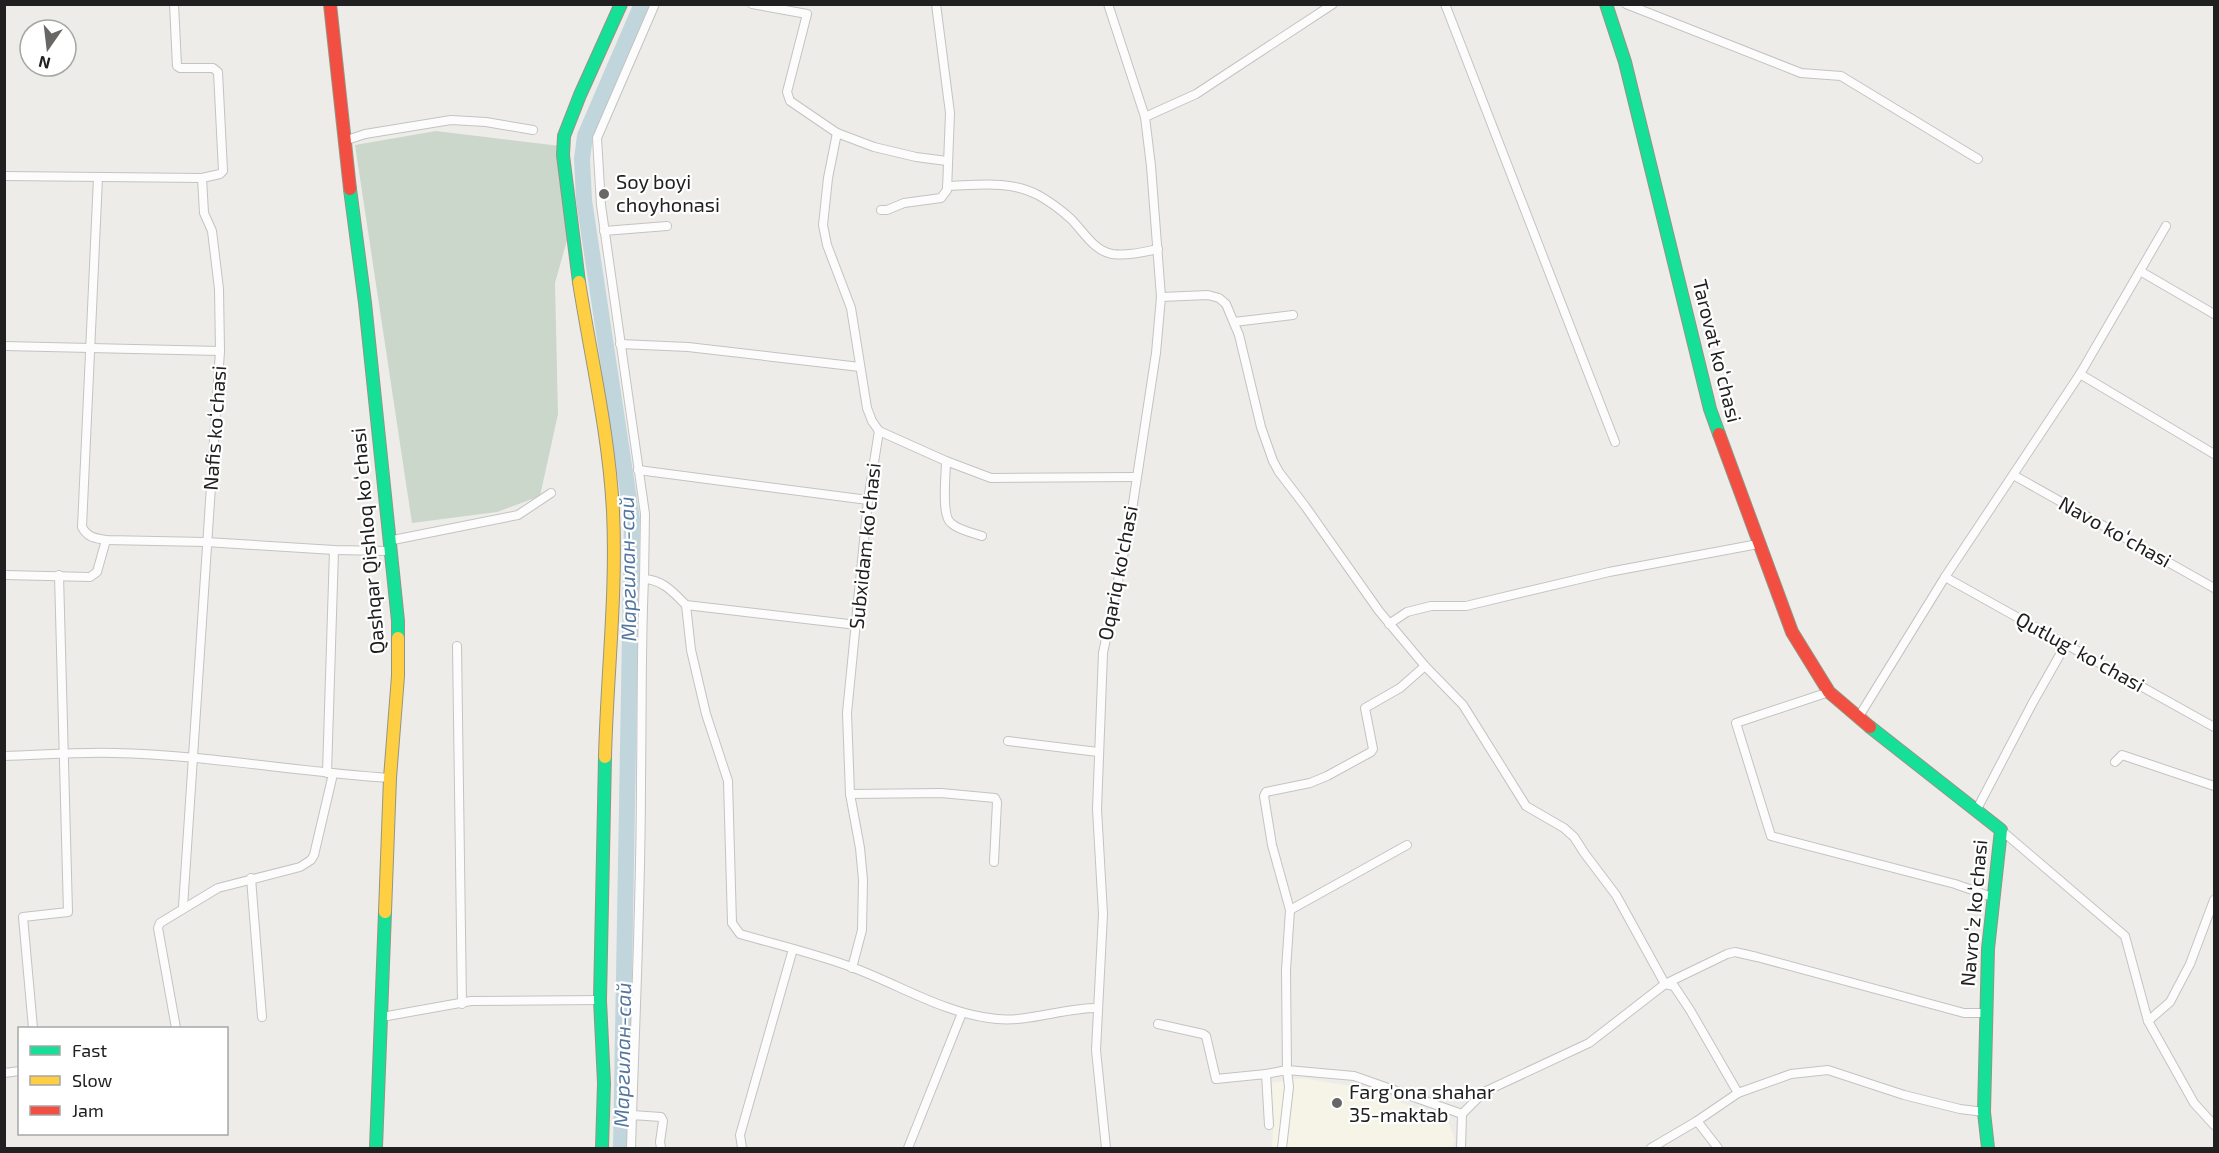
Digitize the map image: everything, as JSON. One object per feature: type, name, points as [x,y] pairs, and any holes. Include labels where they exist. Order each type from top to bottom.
[{"type":"street","points":[[4,176],[201,178],[220,174],[223,171],[218,72],[213,68],[180,68],[177,66],[174,4]]},
{"type":"street","name":"Qashqar Qishloq koʻchasi","points":[[330,4],[344,141],[365,303],[398,645],[398,676],[390,778],[375,1149]]},
{"type":"street","points":[[602,1149],[604,1083],[600,1000],[606,719],[614,558],[613,510],[606,446],[575,261],[563,154],[564,136],[621,4]]},
{"type":"street","points":[[631,1149],[637,976],[645,514],[604,231],[597,138],[655,4]]},
{"type":"street","points":[[753,4],[807,14],[808,18],[787,92],[790,101],[837,133],[874,147],[916,157],[947,161]]},
{"type":"street","points":[[881,210],[904,203],[942,197],[947,190],[950,113],[936,4]]},
{"type":"street","name":"Oqariq ko'chasi","points":[[1106,1149],[1096,1050],[1103,914],[1097,808],[1103,653],[1130,523],[1156,353],[1161,297],[1145,117],[1108,4]]},
{"type":"street","points":[[1145,117],[1196,94],[1333,4]]},
{"type":"street","points":[[1445,4],[1615,442]]},
{"type":"street","name":"Tarovat koʻchasi","points":[[1606,4],[1625,62],[1710,410],[1792,632],[1828,692]]},
{"type":"street","points":[[1626,4],[1646,8],[1801,73],[1841,76],[1978,159]]},
{"type":"street","points":[[344,141],[365,134],[451,120],[486,122],[533,130]]},
{"type":"street","points":[[837,133],[828,178],[823,225],[827,245],[851,308],[867,408],[879,431],[991,478],[1136,477]]},
{"type":"street","points":[[98,178],[82,527],[86,535],[106,540],[206,542],[334,550],[389,546],[518,514],[551,493]]},
{"type":"street","name":"Nafis koʻchasi","points":[[183,907],[220,351],[219,289],[212,231],[204,213],[201,178]]},
{"type":"street","points":[[947,186],[1003,184],[1017,186],[1038,195],[1058,208],[1102,251],[1111,254],[1133,255],[1158,249]]},
{"type":"street","points":[[604,231],[667,226]]},
{"type":"street","points":[[1858,718],[1945,577],[2080,374],[2166,226]]},
{"type":"street","points":[[2140,271],[2214,314]]},
{"type":"street","points":[[1161,297],[1186,294],[1208,295],[1219,298],[1226,304],[1234,322],[1250,375],[1261,427],[1273,461],[1389,624],[1462,705],[1527,806],[1575,837],[1616,895],[1665,984],[1674,986],[1690,1010],[1738,1093]]},
{"type":"street","points":[[1234,322],[1293,315]]},
{"type":"street","points":[[620,344],[688,347],[860,367]]},
{"type":"street","points":[[4,346],[220,351]]},
{"type":"street","points":[[2080,374],[2214,454]]},
{"type":"street","name":"Subxidam koʻchasi","points":[[852,968],[862,930],[863,880],[860,848],[850,794],[848,713],[868,500],[879,431]]},
{"type":"street","points":[[946,461],[947,520],[952,525],[982,536]]},
{"type":"street","points":[[639,470],[868,500]]},
{"type":"street","name":"Navo koʻchasi","points":[[2014,476],[2214,588]]},
{"type":"street","points":[[4,575],[90,577],[97,572],[106,540]]},
{"type":"street","points":[[1389,624],[1407,612],[1431,606],[1466,606],[1609,572],[1758,544]]},
{"type":"street","points":[[176,1027],[158,927],[160,923],[183,907],[218,888],[300,867],[311,860],[314,855],[330,774],[334,550]]},
{"type":"street","points":[[33,1027],[23,918],[68,912],[59,575]]},
{"type":"street","name":"Qutlugʻ koʻchasi","points":[[1945,577],[2214,726]]},
{"type":"street","points":[[644,579],[654,579],[666,585],[686,605],[857,625]]},
{"type":"street","points":[[686,605],[691,650],[706,714],[728,781],[732,923],[740,934],[852,968],[962,1013],[1012,1019],[1080,1008],[1097,1008]]},
{"type":"street","points":[[1977,809],[2032,704],[2067,644]]},
{"type":"street","points":[[457,646],[462,1004]]},
{"type":"street","points":[[1282,1149],[1289,1087],[1286,970],[1290,910],[1272,845],[1264,796],[1266,792],[1327,777],[1371,752],[1373,749],[1365,708],[1400,688],[1425,666]]},
{"type":"street","points":[[1828,692],[1736,723],[1771,836],[1933,878],[1992,897]]},
{"type":"street","name":"Navroʻz koʻchasi","points":[[1828,692],[2001,830],[1988,949],[1984,1112],[1988,1149]]},
{"type":"street","points":[[1008,741],[1098,752]]},
{"type":"street","points":[[4,756],[113,753],[192,758],[330,774],[390,778]]},
{"type":"street","points":[[2115,762],[2122,755],[2214,786]]},
{"type":"street","points":[[850,794],[940,793],[995,798],[997,802],[994,862]]},
{"type":"street","points":[[2001,830],[2125,936],[2148,1021],[2194,1103],[2214,1125]]},
{"type":"street","points":[[1290,910],[1407,845]]},
{"type":"street","points":[[251,878],[262,1017]]},
{"type":"street","points":[[2148,1021],[2170,1002],[2190,964],[2214,900]]},
{"type":"street","points":[[742,1149],[740,1135],[793,949]]},
{"type":"street","points":[[1461,1149],[1462,1114],[1484,1092],[1588,1043],[1665,984],[1727,954],[1735,952],[1965,1013],[1986,1013]]},
{"type":"street","points":[[382,1017],[476,1001],[600,1000]]},
{"type":"street","points":[[908,1149],[962,1013]]},
{"type":"street","points":[[1158,1024],[1206,1036],[1216,1079],[1287,1070],[1354,1076],[1462,1114]]},
{"type":"street","points":[[1651,1149],[1738,1093],[1791,1074],[1828,1070],[1904,1095],[1984,1112]]},
{"type":"street","points":[[1266,1074],[1269,1125]]},
{"type":"street","points":[[632,1115],[661,1117],[663,1120],[661,1149]]},
{"type":"street","points":[[1697,1121],[1718,1149]]},
{"type":"shaded area","name":"Farg'ona shahar 35-maktab","points":[[1302,1078],[1356,1087],[1447,1119],[1455,1139],[1452,1148],[1272,1148],[1272,1083]]},
{"type":"green space","points":[[436,131],[560,146],[569,233],[555,283],[558,414],[540,496],[497,512],[412,523],[355,145]]},
{"type":"waterway","name":"Маргилан-сай","points":[[621,1148],[632,519],[584,200],[582,159],[585,136],[642,4]]},
{"type":"traffic: fast","points":[[579,282],[563,155],[564,136],[621,4]]},
{"type":"traffic: fast","points":[[1606,4],[1625,62],[1710,409],[1719,434]]},
{"type":"traffic: fast","points":[[350,189],[365,303],[398,638]]},
{"type":"traffic: fast","points":[[1870,727],[2001,830],[1988,949],[1984,1112],[1988,1148]]},
{"type":"traffic: fast","points":[[602,1148],[604,1083],[600,1000],[605,757]]},
{"type":"traffic: fast","points":[[376,1148],[385,912]]},
{"type":"traffic: slow","points":[[579,282],[604,425],[613,511],[613,603],[605,757]]},
{"type":"traffic: slow","points":[[385,912],[390,778],[398,676],[398,638]]},
{"type":"traffic: jam","points":[[330,4],[350,189]]},
{"type":"traffic: jam","points":[[1719,434],[1792,632],[1829,692],[1870,727]]},
{"type":"place","name":"Soy boyi choyhonasi","points":[[604,194]]},
{"type":"place","name":"Farg'ona shahar 35-maktab","points":[[1337,1103]]}]
